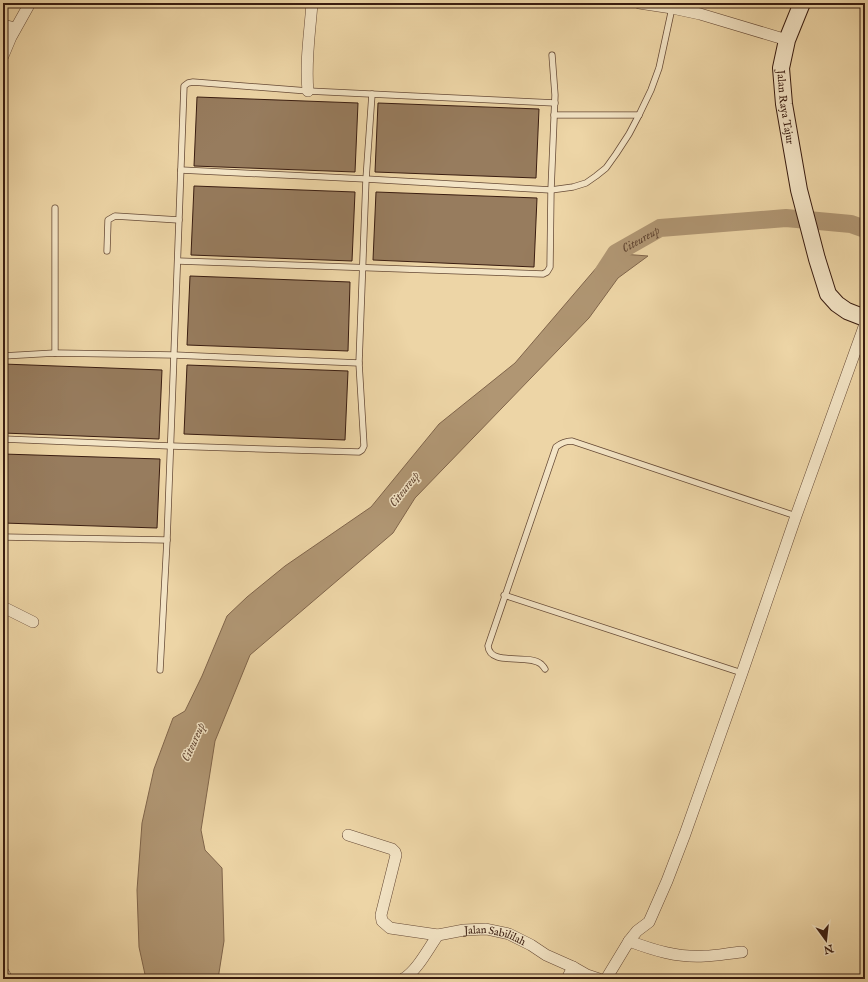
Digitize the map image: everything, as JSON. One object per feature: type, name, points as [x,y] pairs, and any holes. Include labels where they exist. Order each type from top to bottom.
[{"type":"main road","name":"Jalan Raya Tajur","points":[[802,3],[787,40],[782,68],[784,104],[799,190],[828,294],[837,304],[847,311],[865,318]]},
{"type":"street","points":[[3,56],[15,28],[30,3]]},
{"type":"street","points":[[308,91],[306,76],[312,3]]},
{"type":"street","points":[[639,3],[700,14],[787,40]]},
{"type":"street","points":[[3,24],[15,28]]},
{"type":"street","points":[[606,979],[629,941],[649,922],[667,881],[685,834],[865,324]]},
{"type":"street","points":[[3,607],[32,622]]},
{"type":"street","name":"Jalan Sabililah","points":[[348,835],[392,849],[396,852],[381,915],[382,921],[390,928],[438,935],[464,930],[486,929],[509,934],[531,945],[546,955],[587,975],[599,979]]},
{"type":"street","points":[[403,979],[408,976],[419,963],[438,935]]},
{"type":"street","points":[[629,941],[656,951],[682,956],[704,957],[742,952]]},
{"type":"street","points":[[567,979],[573,967]]},
{"type":"lane","points":[[181,170],[551,190],[573,187],[586,182],[606,168],[629,134],[651,90],[659,68],[672,8]]},
{"type":"lane","points":[[178,261],[543,274],[547,272],[550,267],[551,190],[555,103],[552,55]]},
{"type":"lane","points":[[160,670],[171,446],[184,86],[193,82],[308,91],[555,103]]},
{"type":"lane","points":[[3,439],[359,452],[362,450],[364,446],[359,363],[364,268],[366,179],[372,94]]},
{"type":"lane","points":[[554,115],[639,115]]},
{"type":"lane","points":[[55,208],[55,352]]},
{"type":"lane","points":[[106,251],[108,220],[115,216],[179,220]]},
{"type":"lane","points":[[3,356],[55,352],[174,355],[359,363]]},
{"type":"lane","points":[[545,669],[537,661],[497,657],[491,654],[488,650],[488,646],[504,595],[556,447],[561,443],[572,441],[796,516]]},
{"type":"lane","points":[[3,537],[167,540]]},
{"type":"lane","points":[[504,595],[742,673]]},
{"type":"water","points":[[609,253],[648,256],[618,278],[589,318],[415,498],[393,533],[250,655],[215,741],[201,830],[205,850],[222,868],[224,941],[218,979],[146,979],[139,947],[137,890],[142,823],[154,769],[173,718],[185,711],[202,676],[227,616],[247,597],[285,566],[371,507],[439,424],[515,363]]},
{"type":"building","points":[[197,97],[358,103],[355,172],[194,166]]},
{"type":"building","points":[[378,103],[539,109],[536,178],[375,172]]},
{"type":"building","points":[[194,186],[355,192],[352,261],[191,255]]},
{"type":"building","points":[[376,192],[537,198],[534,267],[373,260]]},
{"type":"building","points":[[190,276],[350,282],[348,351],[187,345]]},
{"type":"building","points":[[3,364],[162,370],[159,439],[3,433]]},
{"type":"building","points":[[187,365],[348,371],[345,440],[184,434]]},
{"type":"building","points":[[3,454],[160,459],[157,528],[3,523]]},
{"type":"waterway","name":"Citeureup","points":[[603,273],[616,253],[660,228],[786,218],[851,224],[865,229]]}]
